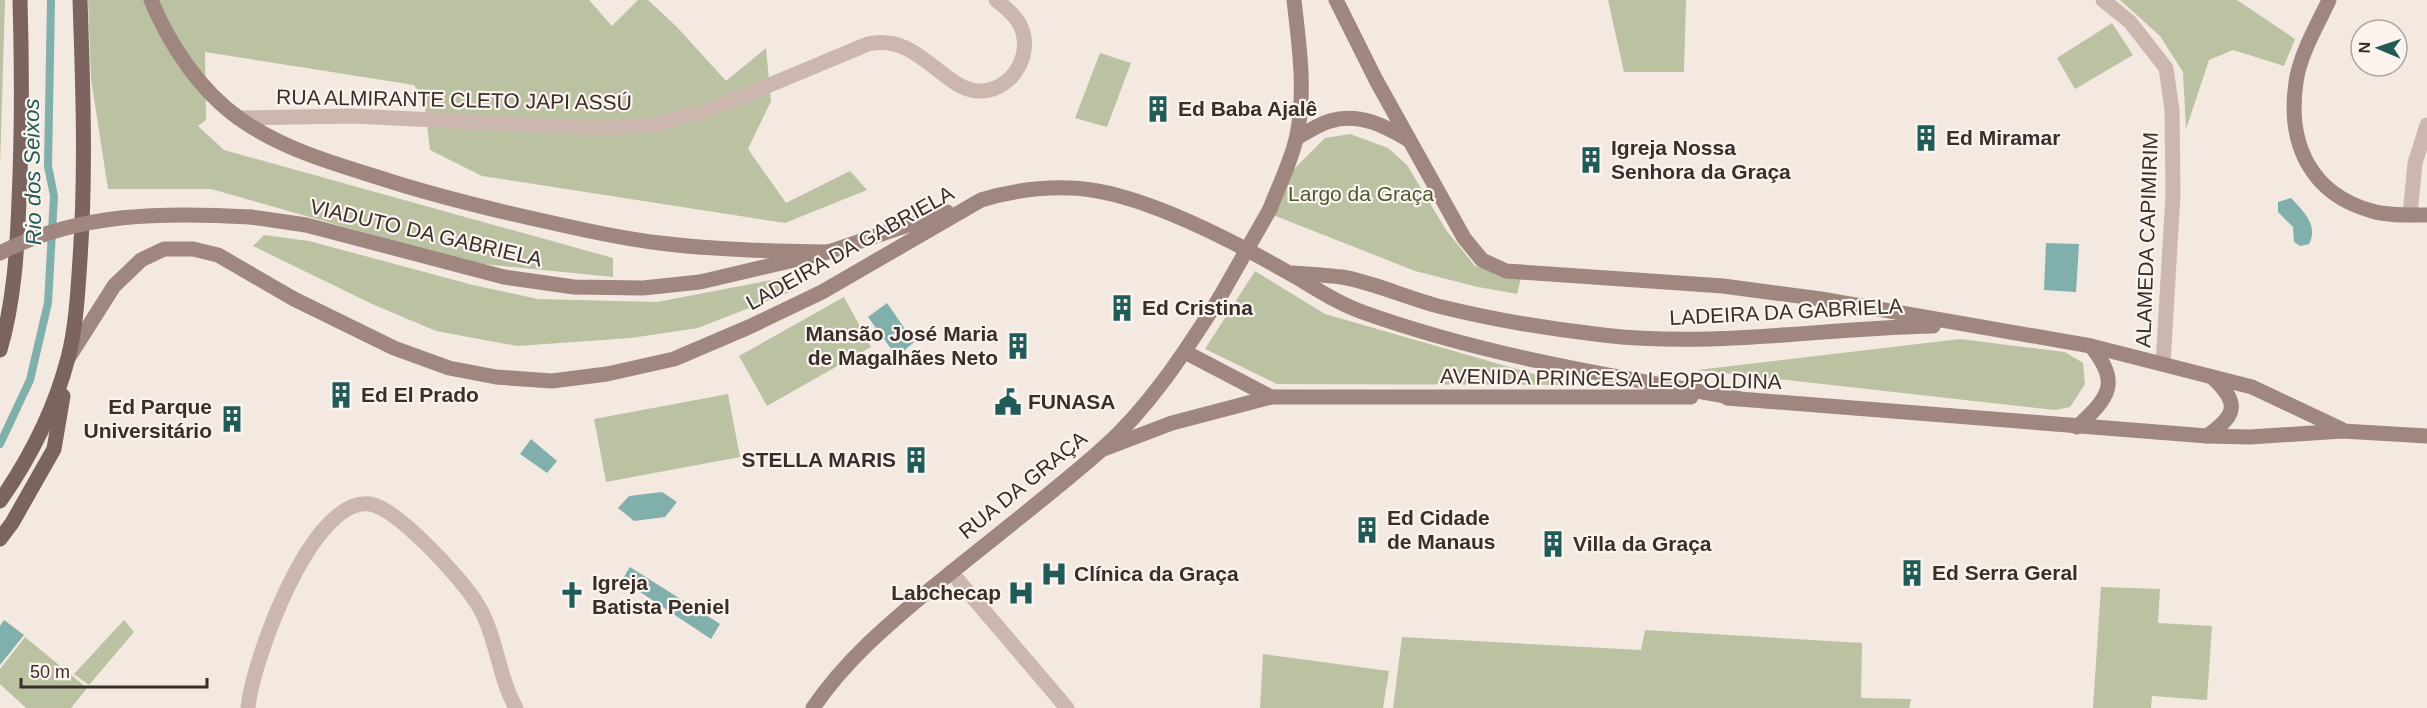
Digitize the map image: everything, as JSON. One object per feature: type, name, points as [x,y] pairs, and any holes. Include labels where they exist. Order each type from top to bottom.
[{"type":"main road","points":[[0,350],[13,289],[17,235],[21,161],[20,0]]},
{"type":"main road","points":[[0,539],[12,523],[54,449],[69,357],[78,283],[83,209],[80,0]]},
{"type":"main road","name":"RUA ALMIRANTE CLETO JAPI ASSÚ","points":[[151,0],[181,56],[206,89],[238,118],[277,142],[320,159],[429,194],[499,211],[659,243],[733,250],[828,252]]},
{"type":"main road","points":[[1294,0],[1302,86],[1297,138]]},
{"type":"main road","points":[[1336,0],[1409,140]]},
{"type":"main road","points":[[2329,0],[2296,80],[2294,113],[2299,144],[2309,168],[2324,188],[2347,202],[2374,212],[2427,215]]},
{"type":"main road","points":[[1297,138],[1330,121],[1355,118],[1379,123],[1409,140]]},
{"type":"main road","name":"RUA DA GRAÇA","points":[[813,708],[823,692],[870,639],[1101,450],[1148,400],[1185,352],[1220,297],[1270,209],[1297,138]]},
{"type":"main road","name":"AVENIDA PRINCESA LEOPOLDINA","points":[[1409,140],[1464,238],[1482,260],[1506,271],[1723,286],[1821,299],[2091,346],[2252,387],[2343,431]]},
{"type":"main road","name":"LADEIRA DA GABRIELA","points":[[69,357],[114,286],[141,260],[164,249],[193,249],[218,255],[294,299],[394,348],[449,368],[496,377],[552,381],[607,374],[674,359],[749,327],[822,292],[981,200],[1009,192],[1072,188],[1104,193],[1172,215],[1289,273],[1335,300],[1363,313],[1487,351],[1598,374],[1737,398]]},
{"type":"main road","name":"VIADUTO DA GABRIELA","points":[[0,253],[56,230],[99,220],[163,214],[252,217],[306,225],[504,277],[574,287],[643,288],[700,282],[828,252],[981,200]]},
{"type":"main road","name":"LADEIRA DA GABRIELA","points":[[1289,273],[1344,277],[1442,307],[1506,321],[1622,337],[1676,340],[1755,338],[1887,326],[1969,325]]},
{"type":"main road","points":[[2077,427],[2104,399],[2109,383],[2105,363],[2091,346]]},
{"type":"main road","points":[[1185,352],[1271,397]]},
{"type":"main road","points":[[0,501],[18,475],[50,411],[69,357]]},
{"type":"main road","points":[[2207,436],[2219,428],[2231,413],[2232,400],[2225,389],[2210,376]]},
{"type":"main road","name":"AVENIDA PRINCESA LEOPOLDINA","points":[[1101,450],[1172,423],[1271,397],[1737,398],[2207,436],[2250,437],[2343,431],[2427,436]]},
{"type":"street","name":"RUA ALMIRANTE CLETO JAPI ASSÚ","points":[[238,118],[352,116],[605,128],[656,124],[707,111],[868,44],[882,41],[903,46],[961,85],[979,92],[996,90],[1011,79],[1021,63],[1025,40],[1019,22],[996,0]]},
{"type":"street","name":"ALAMEDA CAPIMIRIM","points":[[2103,0],[2130,22],[2166,68],[2172,110],[2173,195],[2163,364]]},
{"type":"street","points":[[2410,215],[2415,163],[2427,125]]},
{"type":"street","points":[[248,708],[250,690],[284,593],[307,552],[327,523],[351,507],[369,504],[383,510],[428,546],[448,566],[477,603],[494,643],[516,708]]},
{"type":"street","points":[[951,572],[1067,708]]},
{"type":"green space","points":[[0,0],[5,0],[0,167]]},
{"type":"green space","points":[[88,0],[589,0],[612,26],[638,0],[648,0],[677,27],[726,81],[766,48],[771,101],[748,149],[786,203],[850,171],[867,190],[785,223],[482,176],[430,150],[424,100],[414,85],[205,52],[206,120],[198,126],[224,150],[613,258],[613,277],[472,263],[211,189],[108,189],[91,79]]},
{"type":"green space","points":[[1608,0],[1686,0],[1684,72],[1624,72]]},
{"type":"green space","points":[[2120,0],[2237,0],[2295,39],[2284,66],[2233,50],[2209,60],[2186,129],[2183,72],[2160,36]]},
{"type":"green space","points":[[2112,23],[2133,55],[2075,89],[2057,58]]},
{"type":"green space","points":[[1100,53],[1131,63],[1107,127],[1075,118]]},
{"type":"green space","name":"Largo da Graça","points":[[1350,134],[1388,148],[1407,165],[1446,230],[1475,266],[1521,278],[1517,294],[1415,271],[1273,215],[1291,172],[1325,138]]},
{"type":"green space","points":[[264,235],[309,241],[473,285],[538,299],[657,302],[787,277],[793,291],[698,328],[631,338],[517,346],[436,331],[372,304],[253,246]]},
{"type":"green space","points":[[1255,271],[1325,314],[1572,385],[1277,384],[1205,349]]},
{"type":"green space","points":[[844,297],[871,347],[767,406],[739,356]]},
{"type":"green space","points":[[1960,339],[2065,352],[2083,363],[2085,384],[2070,407],[2055,410],[1697,370]]},
{"type":"green space","points":[[728,394],[740,457],[606,482],[594,419]]},
{"type":"green space","points":[[2101,587],[2160,589],[2158,623],[2212,626],[2207,700],[2152,696],[2151,708],[2093,708]]},
{"type":"green space","points":[[124,620],[134,632],[89,685],[74,674]]},
{"type":"green space","points":[[1645,630],[1862,643],[1861,698],[1911,699],[1909,708],[1393,708],[1402,637],[1641,650]]},
{"type":"green space","points":[[25,637],[87,688],[71,708],[26,708],[0,684],[0,669]]},
{"type":"green space","points":[[1263,654],[1389,671],[1383,708],[1260,708]]},
{"type":"water","points":[[2291,198],[2305,213],[2311,225],[2312,237],[2309,244],[2300,246],[2294,242],[2293,227],[2278,212],[2278,202]]},
{"type":"water","points":[[2046,243],[2079,244],[2076,292],[2044,290]]},
{"type":"water","points":[[887,303],[914,342],[897,357],[868,317]]},
{"type":"water","points":[[531,439],[557,461],[547,473],[520,454]]},
{"type":"water","points":[[662,492],[677,502],[665,517],[634,521],[618,508],[629,496]]},
{"type":"water","points":[[630,567],[720,624],[711,639],[622,580]]},
{"type":"water","points":[[4,620],[24,635],[0,665],[0,626]]},
{"type":"waterway","name":"Rio dos Seixos","points":[[0,444],[30,380],[48,303],[54,196],[48,166],[51,0]]},
{"type":"place","name":"Ed Baba Ajalê","points":[[1158,109]]},
{"type":"place","name":"Ed Miramar","points":[[1926,138]]},
{"type":"place","name":"Igreja Nossa Senhora da Graça","points":[[1591,160]]},
{"type":"place","name":"Ed Cristina","points":[[1122,308]]},
{"type":"place","name":"Mansão José Maria de Magalhães Neto","points":[[1018,346]]},
{"type":"place","name":"Ed El Prado","points":[[341,395]]},
{"type":"place","name":"FUNASA","points":[[1008,402]]},
{"type":"place","name":"Ed Parque Universitário","points":[[232,419]]},
{"type":"place","name":"STELLA MARIS","points":[[916,460]]},
{"type":"place","name":"Ed Cidade de Manaus","points":[[1367,530]]},
{"type":"place","name":"Villa da Graça","points":[[1553,544]]},
{"type":"place","name":"Ed Serra Geral","points":[[1912,573]]},
{"type":"place","name":"Clínica da Graça","points":[[1054,574]]},
{"type":"place","name":"Labchecap","points":[[1021,593]]},
{"type":"place","name":"Igreja Batista Peniel","points":[[572,595]]}]
